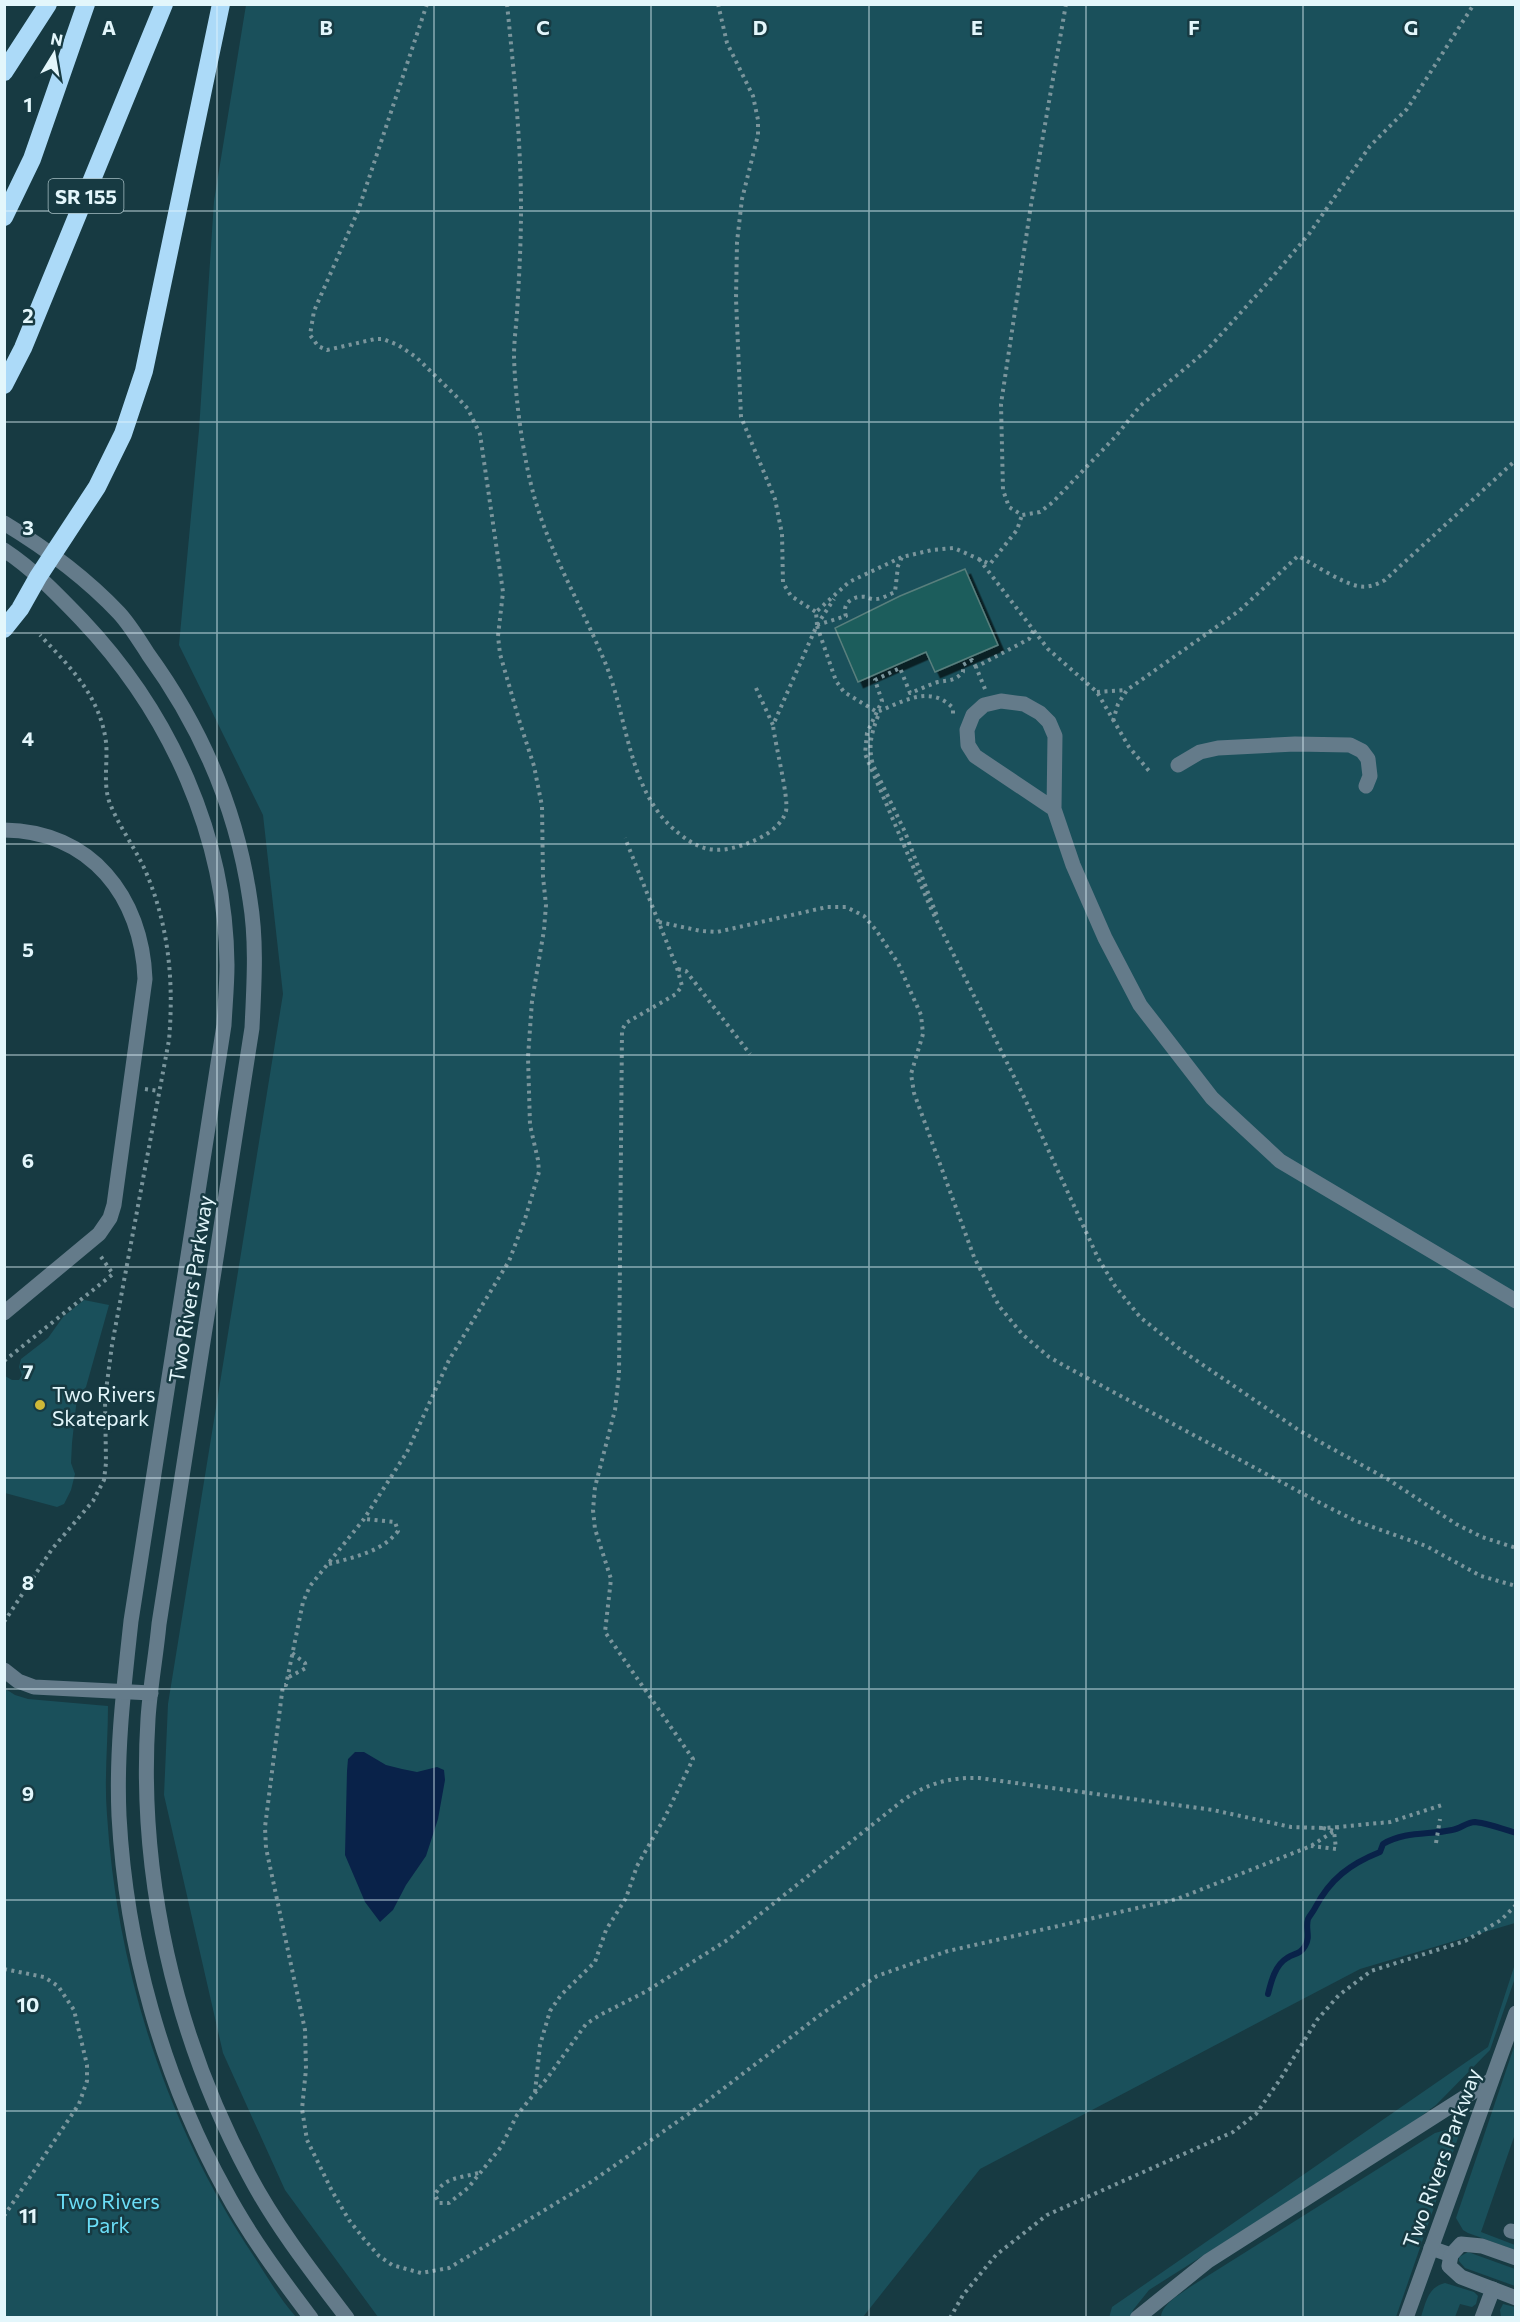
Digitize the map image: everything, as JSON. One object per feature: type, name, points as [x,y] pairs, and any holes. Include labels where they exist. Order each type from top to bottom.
[{"type":"highway","points":[[4,72],[48,4]]},
{"type":"highway","name":"SR 155","points":[[4,217],[32,159],[86,4]]},
{"type":"highway","name":"SR 155","points":[[4,385],[23,348],[164,4]]},
{"type":"highway","points":[[4,629],[20,609],[97,486],[123,434],[144,371],[220,4]]},
{"type":"street","name":"Two Rivers Parkway","points":[[4,523],[53,553],[79,574],[120,615],[158,666],[192,720],[218,778],[235,828],[251,901],[255,964],[252,1028],[159,1624],[148,1719],[148,1814],[158,1908],[178,2001],[209,2090],[249,2176],[299,2256],[347,2318]]},
{"type":"street","name":"Two Rivers Parkway","points":[[4,550],[38,577],[97,636],[135,683],[166,734],[192,788],[211,846],[222,905],[226,955],[224,1025],[131,1621],[120,1718],[119,1815],[129,1913],[151,2008],[182,2101],[224,2189],[276,2273],[311,2318]]},
{"type":"street","points":[[1054,809],[975,756],[970,750],[966,738],[969,722],[984,705],[1001,701],[1024,704],[1040,713],[1049,722],[1055,736],[1054,809],[1073,865],[1109,947],[1140,1005],[1212,1098],[1280,1161],[1515,1301]]},
{"type":"street","points":[[1178,765],[1200,752],[1218,748],[1295,744],[1350,745],[1362,751],[1368,759],[1370,776],[1366,786]]},
{"type":"street","points":[[4,830],[31,832],[57,840],[99,865],[121,893],[134,919],[145,970],[144,997],[114,1205],[107,1224],[4,1313]]},
{"type":"street","points":[[4,1670],[18,1681],[34,1687],[151,1693]]},
{"type":"street","name":"Two Rivers Parkway","points":[[1406,2318],[1515,2013]]},
{"type":"street","points":[[1140,2317],[1208,2260],[1490,2081]]},
{"type":"street","points":[[1515,2258],[1482,2246],[1461,2244],[1451,2255],[1449,2266],[1461,2277],[1515,2298]]},
{"type":"street","points":[[1431,2248],[1451,2255]]},
{"type":"street","points":[[1482,2318],[1493,2289]]},
{"type":"path","points":[[427,4],[357,211],[314,311],[310,330],[314,342],[327,350],[375,339],[390,342],[407,351],[464,404],[480,434],[503,592],[498,636],[500,654],[519,723],[534,766],[542,806],[543,877],[546,905],[532,1001],[528,1057],[530,1125],[539,1172],[509,1261],[450,1360],[407,1452],[364,1519],[310,1586],[303,1602],[286,1685],[283,1685],[265,1827],[271,1877],[305,2030],[306,2069],[302,2122],[321,2172],[349,2220],[379,2256],[392,2265],[421,2273],[449,2268],[591,2182],[707,2101],[820,2015],[877,1976],[948,1951],[1177,1899],[1311,1846],[1336,1829]]},
{"type":"path","points":[[507,4],[516,90],[520,182],[514,358],[527,465],[535,500],[611,677],[641,781],[659,815],[689,842],[707,850],[726,851],[754,841],[779,825],[787,809],[773,725],[756,688]]},
{"type":"path","points":[[718,4],[724,37],[753,96],[758,120],[758,135],[742,199],[737,242],[736,299],[741,417],[775,499],[782,534],[783,583],[790,596],[816,612]]},
{"type":"path","points":[[1066,4],[1001,404],[1003,490],[1009,507],[1022,515],[1040,512],[1058,497],[1116,436],[1140,406],[1206,351],[1270,280],[1309,234],[1371,146],[1407,109],[1474,4]]},
{"type":"path","points":[[1113,721],[1118,704],[1127,690],[1239,611],[1298,556],[1359,586],[1376,585],[1385,580],[1515,460]]},
{"type":"path","points":[[990,573],[990,564],[1017,530],[1022,515]]},
{"type":"path","points":[[816,612],[849,582],[902,556],[932,550],[954,549],[990,564]]},
{"type":"path","points":[[817,626],[846,616],[844,611],[846,603],[854,597],[875,600],[895,592],[895,581],[902,556]]},
{"type":"path","points":[[978,558],[1048,649],[1097,693],[1129,747],[1149,771]]},
{"type":"path","points":[[773,725],[817,626],[837,595]]},
{"type":"path","points":[[816,612],[817,626],[836,681],[844,692],[878,714]]},
{"type":"path","points":[[976,667],[1029,639],[1034,629]]},
{"type":"path","points":[[976,691],[985,689],[972,660],[963,665],[963,672],[958,678],[910,693],[900,668],[875,680],[882,700],[865,740],[865,754],[932,911],[1024,1096],[1098,1258],[1115,1286],[1140,1317],[1181,1350],[1300,1431],[1389,1480],[1463,1528],[1515,1548]]},
{"type":"path","points":[[1097,693],[1127,690]]},
{"type":"path","points":[[878,714],[916,696],[938,697],[946,702],[953,708],[954,720],[957,710]]},
{"type":"path","points":[[535,2092],[540,2045],[550,2011],[561,1995],[595,1962],[606,1930],[626,1898],[637,1866],[665,1818],[693,1759],[605,1632],[611,1579],[597,1536],[593,1510],[595,1487],[615,1410],[619,1374],[622,1030],[626,1023],[681,991],[682,982],[625,838]]},
{"type":"path","points":[[658,922],[717,932],[827,907],[846,907],[864,916],[892,953],[919,1007],[924,1029],[911,1074],[914,1094],[974,1257],[999,1306],[1022,1334],[1049,1357],[1326,1506],[1356,1521],[1426,1546],[1481,1576],[1515,1586]]},
{"type":"path","points":[[677,968],[686,972],[750,1054]]},
{"type":"path","points":[[4,1361],[113,1274],[90,1241]]},
{"type":"path","points":[[327,1565],[375,1550],[393,1538],[398,1531],[395,1522],[364,1519]]},
{"type":"path","points":[[288,1677],[306,1668],[305,1663],[292,1653]]},
{"type":"path","points":[[478,2173],[445,2182],[437,2191],[436,2199],[444,2203],[454,2200],[468,2188],[501,2147],[517,2115],[548,2078],[580,2031],[593,2019],[645,1992],[729,1939],[902,1801],[928,1785],[954,1779],[979,1778],[1213,1810],[1291,1827],[1336,1829],[1389,1822],[1443,1805]]},
{"type":"path","points":[[1436,1842],[1440,1819]]},
{"type":"path","points":[[1311,1846],[1336,1849],[1336,1829]]},
{"type":"path","points":[[950,2318],[963,2295],[996,2255],[1047,2215],[1233,2132],[1256,2114],[1317,2020],[1339,1995],[1354,1983],[1371,1971],[1465,1941],[1500,1920],[1515,1905]]},
{"type":"path","points":[[4,1969],[38,1976],[58,1986],[74,2010],[87,2057],[85,2089],[79,2104],[4,2217]]},
{"type":"green space","points":[[246,5],[1515,5],[1515,1923],[1360,1969],[980,2169],[863,2317],[378,2317],[285,2190],[223,2053],[164,1795],[168,1704],[283,994],[263,815],[179,645],[199,430],[214,201]]},
{"type":"green space","name":"Two Rivers Skatepark","points":[[84,1300],[109,1305],[86,1387],[77,1397],[71,1463],[75,1474],[71,1490],[64,1504],[57,1507],[5,1493],[5,1376],[12,1380],[19,1380],[22,1375],[19,1367],[21,1359],[48,1338],[63,1317]]},
{"type":"green space","name":"Two Rivers Park","points":[[4,1688],[28,1699],[108,1706],[106,1801],[113,1874],[122,1932],[135,1990],[152,2046],[172,2102],[196,2156],[224,2208],[274,2288],[296,2317],[5,2317]]},
{"type":"green space","points":[[1515,1964],[1515,1978],[1490,2050],[1436,2105],[1412,2123],[1149,2290],[1133,2310],[1131,2317],[1109,2318],[1112,2307],[1488,2047]]},
{"type":"green space","points":[[1515,2044],[1515,2134],[1481,2232],[1515,2245],[1515,2250],[1468,2233],[1463,2230],[1456,2218]]},
{"type":"green space","points":[[1453,2128],[1460,2132],[1396,2317],[1161,2317],[1164,2308],[1190,2287],[1435,2133]]},
{"type":"green space","points":[[1468,2252],[1515,2269],[1515,2286],[1465,2268],[1459,2261],[1459,2257]]},
{"type":"green space","points":[[1445,2283],[1474,2292],[1478,2296],[1476,2304],[1472,2307],[1460,2304],[1455,2317],[1421,2317],[1431,2292]]},
{"type":"green space","points":[[1503,2304],[1515,2307],[1515,2317],[1501,2317],[1500,2310]]},
{"type":"shaded area","points":[[355,1752],[364,1752],[386,1765],[402,1769],[417,1772],[437,1767],[444,1770],[445,1780],[438,1819],[426,1856],[406,1885],[393,1910],[380,1922],[365,1902],[345,1855],[348,1759]]},
{"type":"building","points":[[965,569],[998,645],[935,672],[926,652],[858,682],[835,628],[900,596]]},
{"type":"waterway","points":[[1268,1994],[1279,1965],[1305,1946],[1308,1939],[1308,1919],[1327,1889],[1350,1867],[1380,1852],[1383,1844],[1400,1837],[1443,1832],[1475,1822],[1516,1833]]},
{"type":"place","name":"Two Rivers Skatepark","points":[[40,1405]]}]
